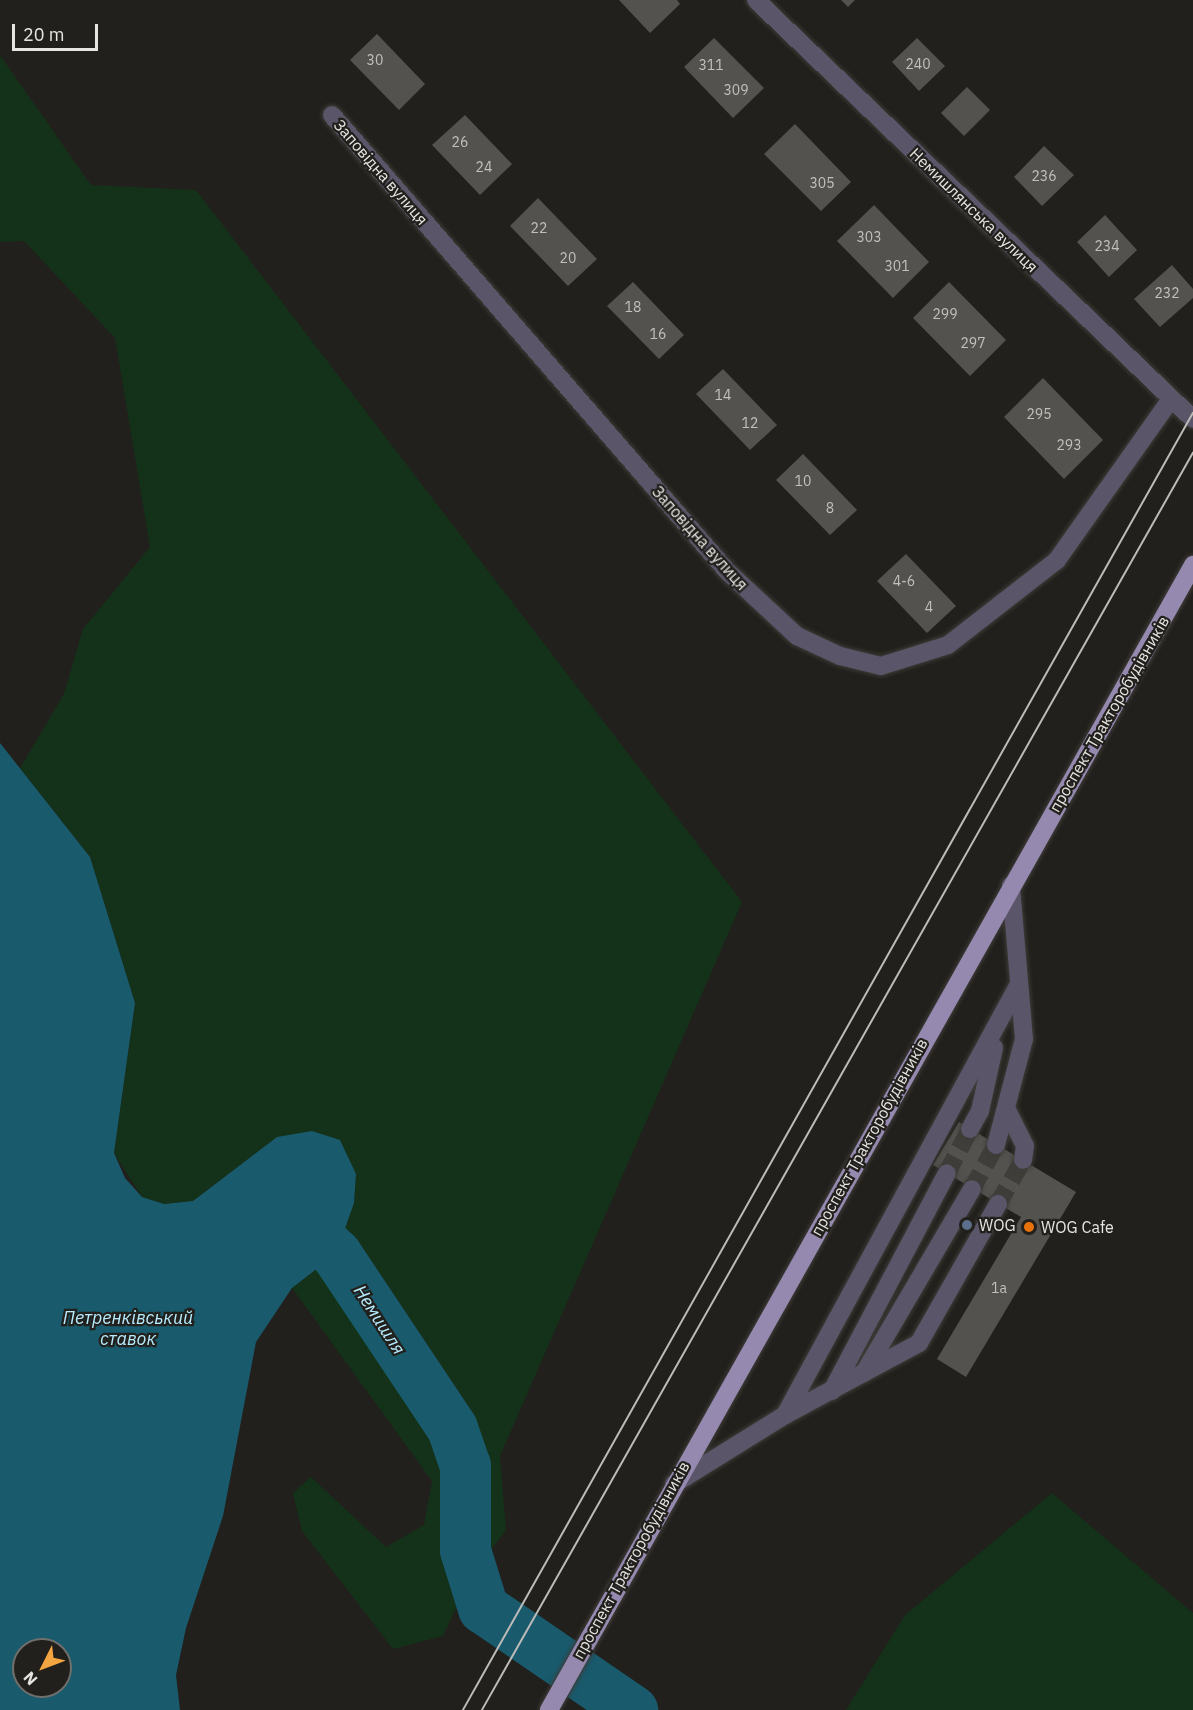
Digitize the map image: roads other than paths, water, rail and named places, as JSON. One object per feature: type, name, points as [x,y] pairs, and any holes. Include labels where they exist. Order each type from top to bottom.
[{"type":"main road","name":"проспект Тракторобудівників","points":[[549,1710],[672,1485],[1193,565]]},
{"type":"street","name":"Немишлянська вулиця","points":[[756,0],[1193,419]]},
{"type":"street","name":"Заповідна вулиця","points":[[332,115],[727,572],[797,636],[840,656],[881,666],[948,645],[1057,560],[1171,399]]},
{"type":"street","points":[[996,1144],[1007,1110],[1024,1039],[1011,886]]},
{"type":"street","points":[[784,1415],[1019,984]]},
{"type":"street","points":[[970,1129],[980,1111],[999,1023]]},
{"type":"street","points":[[1007,1110],[1025,1146],[1023,1160]]},
{"type":"street","points":[[832,1391],[947,1173]]},
{"type":"street","points":[[864,1373],[972,1189]]},
{"type":"street","points":[[672,1485],[784,1415],[919,1343],[998,1204]]},
{"type":"water","name":"Петренківський ставок","points":[[0,743],[90,857],[135,1003],[114,1153],[125,1178],[142,1197],[164,1204],[193,1201],[277,1137],[312,1131],[340,1140],[356,1174],[354,1203],[336,1254],[292,1288],[256,1342],[223,1516],[186,1628],[176,1675],[180,1710],[0,1710]]},
{"type":"waterway","name":"Немишля","points":[[278,1224],[311,1230],[336,1254],[452,1428],[465,1465],[465,1550],[483,1608],[632,1710]]},
{"type":"tunnel","points":[[947,1173],[970,1129]]},
{"type":"tunnel","points":[[972,1189],[996,1145]]},
{"type":"tunnel","points":[[998,1204],[1023,1160]]},
{"type":"tram line","points":[[463,1710],[1193,413]]},
{"type":"tram line","points":[[482,1710],[1193,453]]},
{"type":"place","name":"WOG","points":[[967,1225]]},
{"type":"place","name":"WOG Cafe","points":[[1029,1227]]}]
